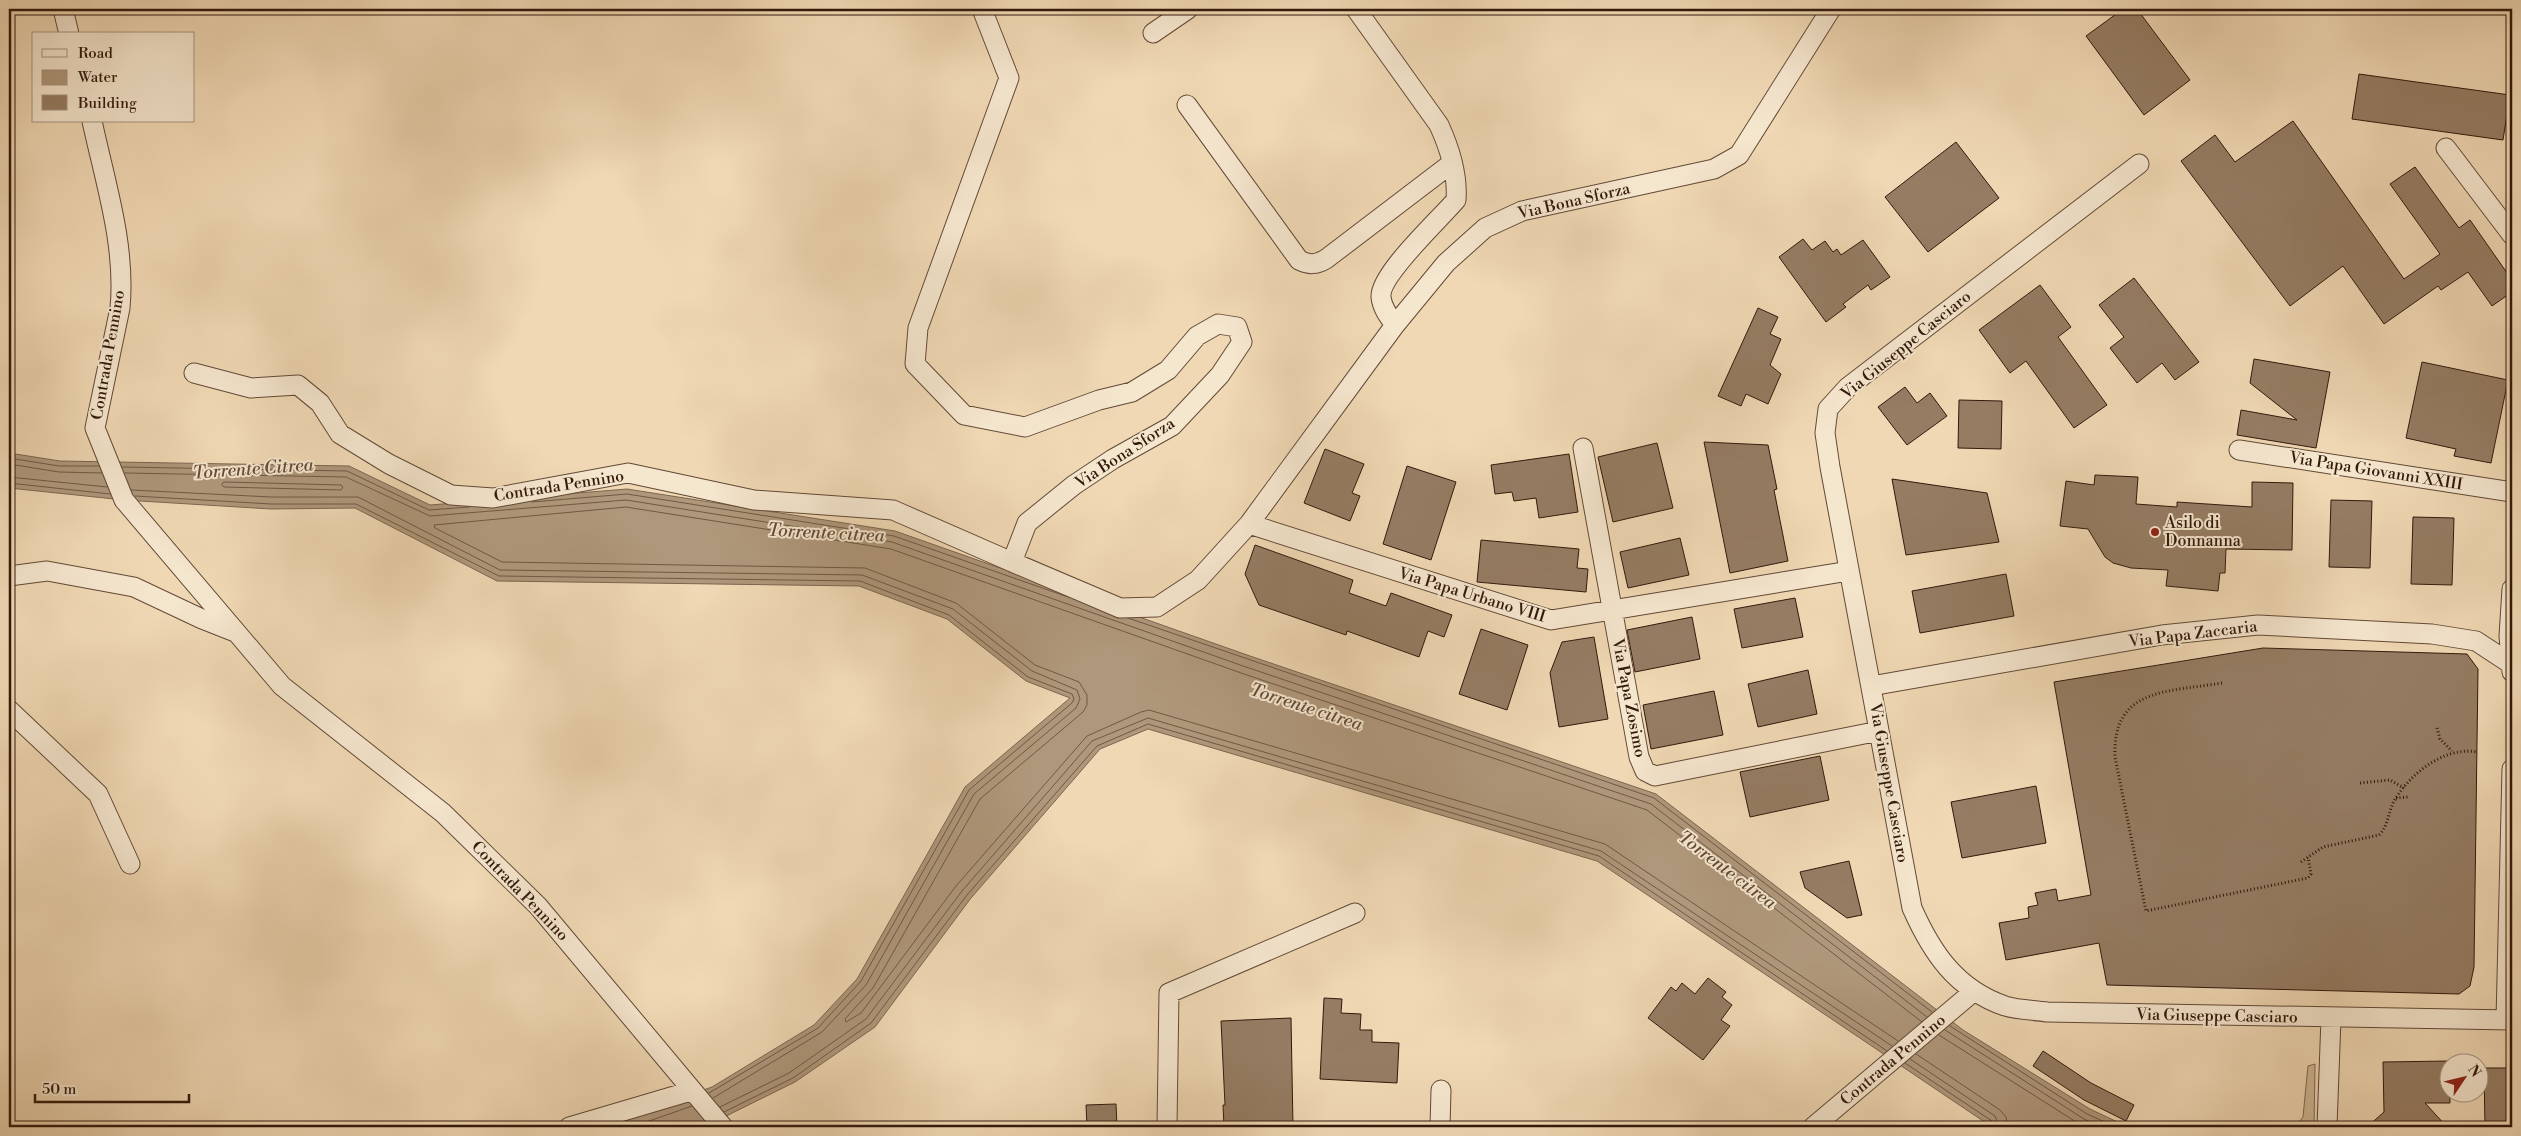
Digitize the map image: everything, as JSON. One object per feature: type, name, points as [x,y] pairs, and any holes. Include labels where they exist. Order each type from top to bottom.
[{"type":"street","points":[[63,9],[68,32]]},
{"type":"street","name":"Via Bona Sforza","points":[[982,9],[1009,78],[918,328],[915,364],[964,415],[1025,427],[1099,400],[1132,392],[1168,370],[1197,336],[1218,324],[1237,327],[1242,342],[1220,375],[1172,426],[1113,459],[1074,485],[1027,523],[1012,562],[1120,608],[1157,606],[1198,580],[1249,524],[1395,325],[1446,263],[1485,228],[1522,211],[1714,169],[1739,156],[1831,9]]},
{"type":"street","points":[[1153,33],[1188,9]]},
{"type":"street","points":[[1356,9],[1439,125],[1447,142],[1457,186],[1456,200],[1395,268],[1384,283],[1381,297],[1386,312],[1395,325]]},
{"type":"street","points":[[1187,105],[1299,260],[1306,264],[1320,263],[1326,259],[1452,163]]},
{"type":"street","name":"Contrada Pennino","points":[[92,122],[115,230],[122,288],[120,308],[95,428],[97,438],[124,500],[164,551],[239,633],[282,686],[443,813],[538,906],[721,1126]]},
{"type":"street","points":[[2446,148],[2512,235]]},
{"type":"street","name":"Via Giuseppe Casciaro","points":[[2139,164],[1848,387],[1828,409],[1825,433],[1912,908],[1926,940],[1940,959],[1973,992],[2006,1007],[2047,1012],[2509,1020]]},
{"type":"street","name":"Contrada Pennino","points":[[194,373],[251,388],[298,384],[320,403],[340,434],[388,464],[451,496],[493,498],[628,473],[754,500],[893,510],[1012,562]]},
{"type":"street","name":"Via Papa Zosimo","points":[[1583,448],[1639,757],[1645,772],[1655,776],[1879,731]]},
{"type":"street","name":"Via Papa Giovanni XXIII","points":[[2239,450],[2512,492]]},
{"type":"street","name":"Via Papa Urbano VIII","points":[[1249,524],[1552,620],[1612,612],[1849,571]]},
{"type":"street","points":[[9,576],[47,572],[134,587],[202,619],[239,633]]},
{"type":"street","points":[[2512,589],[2508,636],[2512,669]]},
{"type":"street","name":"Via Papa Zaccaria","points":[[1871,686],[2162,635],[2258,625],[2432,634],[2476,641],[2512,669]]},
{"type":"street","points":[[9,710],[98,794],[130,864]]},
{"type":"street","points":[[2509,1020],[2512,769]]},
{"type":"street","points":[[1167,1127],[1169,993],[1355,913]]},
{"type":"street","name":"Contrada Pennino","points":[[1813,1127],[1973,992]]},
{"type":"street","points":[[2327,1127],[2331,1018]]},
{"type":"street","points":[[1440,1090],[1440,1127]]},
{"type":"street","points":[[569,1127],[691,1091]]},
{"type":"path","points":[[2222,683],[2149,697],[2133,704],[2118,723],[2114,740],[2115,757],[2146,910],[2308,878],[2311,874],[2308,857]]},
{"type":"path","points":[[2436,728],[2440,739],[2453,752]]},
{"type":"path","points":[[2301,862],[2314,852],[2334,844],[2380,834],[2384,830],[2389,811],[2396,798],[2427,766],[2453,752],[2463,750],[2477,752]]},
{"type":"path","points":[[2360,783],[2390,780],[2404,788]]},
{"type":"path","points":[[2396,798],[2408,797]]},
{"type":"shaded area","points":[[2315,1064],[2314,1127],[2295,1127],[2303,1117],[2308,1066]]},
{"type":"water","points":[[9,453],[60,461],[349,466],[430,505],[627,489],[895,531],[1250,656],[1656,794],[1963,1030],[2090,1109],[2128,1127],[1992,1127],[1597,861],[1148,729],[1100,749],[971,898],[875,1027],[795,1082],[704,1127],[598,1127],[712,1087],[814,1025],[857,979],[965,787],[1070,698],[1026,681],[947,619],[859,586],[497,581],[355,508],[271,509],[124,500],[9,488]]},
{"type":"building","points":[[2123,9],[2137,9],[2190,80],[2144,115],[2086,36]]},
{"type":"building","points":[[2359,74],[2510,95],[2503,140],[2352,119]]},
{"type":"building","points":[[2293,121],[2404,279],[2440,254],[2390,184],[2415,167],[2459,228],[2470,220],[2512,280],[2512,292],[2492,306],[2468,272],[2441,290],[2438,286],[2384,324],[2343,266],[2290,306],[2181,161],[2215,135],[2235,162]]},
{"type":"building","points":[[1956,142],[1999,198],[1928,252],[1885,197]]},
{"type":"building","points":[[1803,239],[1812,250],[1825,241],[1833,252],[1837,249],[1841,255],[1863,240],[1890,277],[1871,290],[1868,285],[1843,304],[1846,307],[1826,322],[1779,257]]},
{"type":"building","points":[[2134,278],[2199,362],[2175,380],[2162,363],[2137,383],[2110,348],[2124,337],[2099,305]]},
{"type":"building","points":[[2040,285],[2071,327],[2058,337],[2107,405],[2074,428],[2026,361],[2010,373],[1979,330]]},
{"type":"building","points":[[1758,308],[1778,317],[1770,334],[1781,339],[1770,365],[1781,374],[1768,404],[1746,394],[1741,406],[1718,396]]},
{"type":"building","points":[[2254,359],[2330,372],[2316,448],[2237,435],[2241,410],[2297,420],[2250,383]]},
{"type":"building","points":[[2422,362],[2508,380],[2491,463],[2454,456],[2456,449],[2406,438]]},
{"type":"building","points":[[1905,387],[1917,403],[1930,393],[1947,416],[1907,445],[1878,407]]},
{"type":"building","points":[[1959,400],[2002,401],[2001,449],[1958,448]]},
{"type":"building","points":[[1704,442],[1768,445],[1777,489],[1774,490],[1788,561],[1730,573]]},
{"type":"building","points":[[1657,443],[1673,508],[1613,522],[1598,457]]},
{"type":"building","points":[[1325,449],[1364,464],[1352,493],[1360,496],[1350,521],[1304,503]]},
{"type":"building","points":[[1569,454],[1578,512],[1539,518],[1536,498],[1514,501],[1512,492],[1495,494],[1491,465]]},
{"type":"building","points":[[1407,466],[1456,482],[1431,560],[1383,544]]},
{"type":"building","name":"Asilo di Donnanna","points":[[2095,475],[2138,477],[2136,504],[2177,507],[2177,502],[2252,507],[2252,482],[2293,483],[2292,550],[2226,549],[2225,573],[2220,573],[2218,591],[2166,586],[2168,570],[2131,568],[2113,563],[2105,557],[2088,529],[2060,526],[2066,481],[2094,485]]},
{"type":"building","points":[[1892,479],[1987,493],[1999,542],[1906,555]]},
{"type":"building","points":[[2331,500],[2372,501],[2370,568],[2329,567]]},
{"type":"building","points":[[2413,517],[2454,518],[2452,585],[2411,584]]},
{"type":"building","points":[[1680,538],[1689,575],[1628,588],[1620,552]]},
{"type":"building","points":[[1481,540],[1579,549],[1577,568],[1588,569],[1586,592],[1477,582]]},
{"type":"building","points":[[1255,545],[1353,580],[1349,593],[1386,606],[1391,593],[1452,615],[1444,637],[1428,631],[1419,657],[1347,631],[1346,635],[1259,605],[1245,574]]},
{"type":"building","points":[[2006,574],[2014,616],[1920,633],[1912,591]]},
{"type":"building","points":[[1795,598],[1803,637],[1742,648],[1734,609]]},
{"type":"building","points":[[1692,617],[1700,659],[1635,672],[1627,630]]},
{"type":"building","points":[[1481,629],[1528,645],[1507,710],[1459,694]]},
{"type":"building","points":[[1594,637],[1608,719],[1559,727],[1550,673],[1562,642]]},
{"type":"building","points":[[2263,648],[2467,654],[2478,669],[2474,967],[2470,986],[2459,994],[2107,985],[2099,943],[2006,960],[1999,923],[2029,918],[2028,907],[2038,905],[2035,893],[2056,889],[2058,901],[2091,895],[2054,682]]},
{"type":"building","points":[[1808,670],[1817,714],[1758,727],[1748,684]]},
{"type":"building","points":[[1714,691],[1723,735],[1651,749],[1643,705]]},
{"type":"building","points":[[1820,756],[1829,800],[1750,817],[1740,772]]},
{"type":"building","points":[[2036,786],[2046,843],[1962,858],[1951,802]]},
{"type":"building","points":[[1849,861],[1862,915],[1847,918],[1805,888],[1800,872]]},
{"type":"building","points":[[1708,978],[1726,992],[1722,997],[1732,1005],[1721,1020],[1730,1026],[1703,1060],[1648,1018],[1671,987],[1676,991],[1682,983],[1695,994]]},
{"type":"building","points":[[1324,998],[1342,999],[1341,1013],[1361,1014],[1360,1030],[1372,1030],[1372,1042],[1399,1043],[1397,1083],[1320,1079]]},
{"type":"building","points":[[1291,1018],[1293,1127],[1224,1127],[1223,1105],[1225,1105],[1221,1021]]},
{"type":"building","points":[[2043,1051],[2091,1083],[2134,1105],[2126,1121],[2084,1100],[2033,1066]]},
{"type":"building","points":[[2438,1061],[2438,1103],[2425,1103],[2447,1127],[2367,1127],[2384,1112],[2383,1062]]},
{"type":"building","points":[[2488,1068],[2512,1068],[2512,1127],[2485,1127],[2485,1104],[2488,1104]]},
{"type":"building","points":[[1116,1104],[1117,1127],[1087,1127],[1086,1105]]},
{"type":"place","name":"Asilo di Donnanna","points":[[2155,532]]},
{"type":"water label","name":"Torrente Citrea","points":[[253,469]]},
{"type":"water label","name":"Torrente citrea","points":[[826,533]]},
{"type":"water label","name":"Torrente citrea","points":[[1306,707]]},
{"type":"water label","name":"Torrente citrea","points":[[1727,870]]}]
